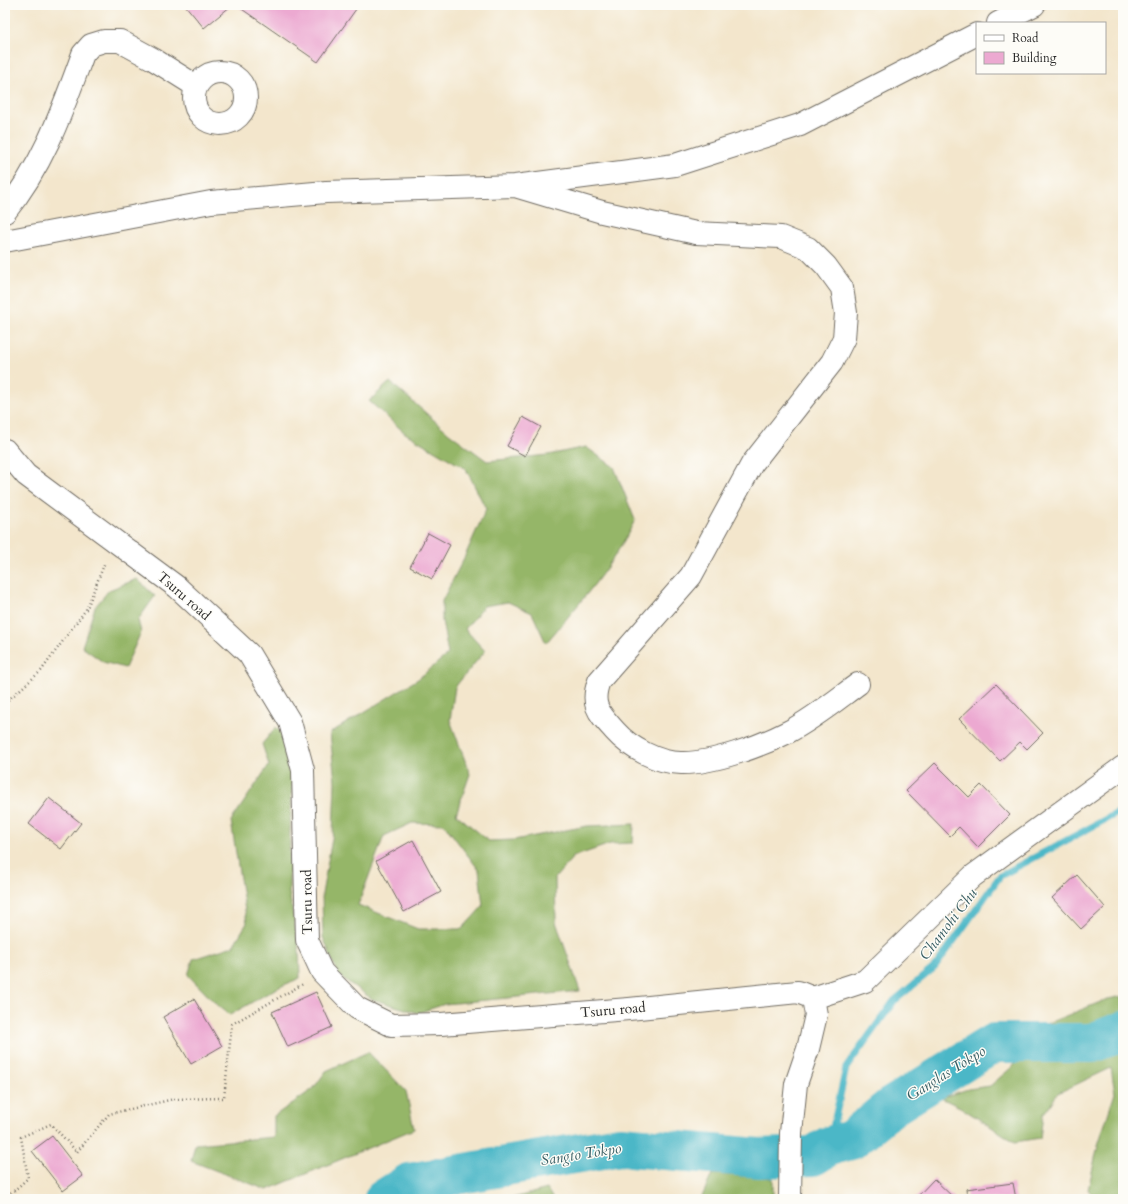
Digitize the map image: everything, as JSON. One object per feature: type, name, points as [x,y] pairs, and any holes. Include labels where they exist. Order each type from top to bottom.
[{"type":"street","points":[[1000,22],[1034,5]]},
{"type":"street","points":[[5,241],[211,202],[326,192],[515,186],[675,165],[800,125],[976,35]]},
{"type":"street","points":[[5,212],[23,191],[55,131],[83,54],[91,45],[104,41],[120,41],[153,59],[196,86]]},
{"type":"street","points":[[515,186],[602,212],[696,234],[781,238],[788,240],[808,248],[826,266],[842,288],[846,313],[844,338],[832,362],[752,464],[691,576],[600,681],[595,693],[595,705],[602,717],[621,738],[659,760],[681,764],[704,761],[750,748],[788,732],[819,713],[858,684]]},
{"type":"street","name":"Tsuru road","points":[[5,450],[26,475],[177,587],[249,654],[290,722],[303,770],[307,940],[322,972],[357,1008],[391,1025],[457,1023],[629,1009],[798,992],[813,998]]},
{"type":"street","points":[[790,1192],[791,1133],[796,1084],[808,1049],[816,1015],[813,998],[865,981],[973,876],[1123,767]]},
{"type":"path","points":[[5,703],[41,671],[87,608],[113,540]]},
{"type":"path","points":[[5,1199],[28,1178],[21,1137],[51,1124],[77,1152],[109,1114],[174,1100],[224,1098],[232,1024],[322,972]]},
{"type":"green space","points":[[390,382],[449,433],[487,461],[548,455],[586,447],[614,467],[635,520],[606,569],[546,643],[532,613],[508,602],[484,606],[465,629],[485,651],[455,687],[450,720],[470,774],[456,814],[489,841],[514,840],[587,826],[634,824],[633,843],[610,844],[573,857],[555,878],[556,922],[580,991],[445,1004],[418,1013],[372,999],[338,975],[323,937],[322,894],[333,833],[335,782],[330,733],[418,679],[448,654],[442,620],[442,601],[465,556],[486,509],[466,469],[405,433],[369,401]],"holes":[[[412,823],[444,824],[479,870],[483,906],[462,929],[418,929],[358,905],[384,836]]]},
{"type":"green space","points":[[137,579],[155,596],[138,620],[141,632],[125,668],[103,662],[82,647],[95,607],[109,590]]},
{"type":"green space","points":[[276,727],[286,737],[293,766],[289,892],[299,948],[300,978],[275,989],[230,1015],[215,1003],[188,975],[193,959],[233,946],[247,923],[231,821],[269,765],[262,744]]},
{"type":"green space","points":[[1123,996],[1123,1199],[1097,1199],[1088,1190],[1098,1145],[1115,1093],[1111,1068],[1058,1093],[1043,1115],[1040,1138],[1015,1142],[960,1107],[941,1098],[968,1089],[990,1086],[1012,1067],[1043,1025],[1108,999]]},
{"type":"green space","points":[[368,1052],[406,1091],[414,1129],[267,1190],[191,1161],[195,1144],[274,1137],[274,1116],[313,1089],[326,1071]]},
{"type":"green space","points":[[712,1174],[773,1178],[773,1199],[701,1199]]},
{"type":"green space","points":[[547,1189],[553,1199],[509,1199]]},
{"type":"building","points":[[185,5],[230,5],[231,6],[204,28]]},
{"type":"building","points":[[236,5],[359,5],[318,62]]},
{"type":"building","points":[[523,417],[541,427],[525,456],[507,446]]},
{"type":"building","points":[[428,533],[450,545],[432,579],[410,567]]},
{"type":"building","points":[[996,684],[1043,733],[1027,749],[1020,742],[1000,761],[959,719]]},
{"type":"building","points":[[935,763],[969,797],[981,785],[1010,815],[978,847],[959,827],[950,836],[906,791]]},
{"type":"building","points":[[49,798],[81,823],[61,849],[29,824]]},
{"type":"building","points":[[413,840],[441,892],[404,912],[376,861]]},
{"type":"building","points":[[1077,875],[1105,907],[1081,929],[1052,898]]},
{"type":"building","points":[[316,992],[332,1027],[288,1047],[272,1012]]},
{"type":"building","points":[[194,999],[222,1046],[191,1064],[163,1017]]},
{"type":"building","points":[[52,1136],[83,1176],[63,1191],[32,1151]]},
{"type":"building","points":[[934,1179],[955,1199],[915,1199]]},
{"type":"building","points":[[1013,1183],[1016,1199],[967,1199],[966,1189]]},
{"type":"waterway","name":"Chamohi Chu","points":[[829,1146],[846,1068],[894,1001],[935,967],[1000,876],[1123,810]]},
{"type":"waterway","name":"Sangto Tokpo","points":[[384,1199],[409,1183],[620,1146],[759,1158],[813,1156],[829,1146],[851,1140],[891,1107],[994,1043],[1092,1043],[1123,1031]]},
{"type":"water label","name":"Ganglas Tokpo","points":[[946,1073]]}]
